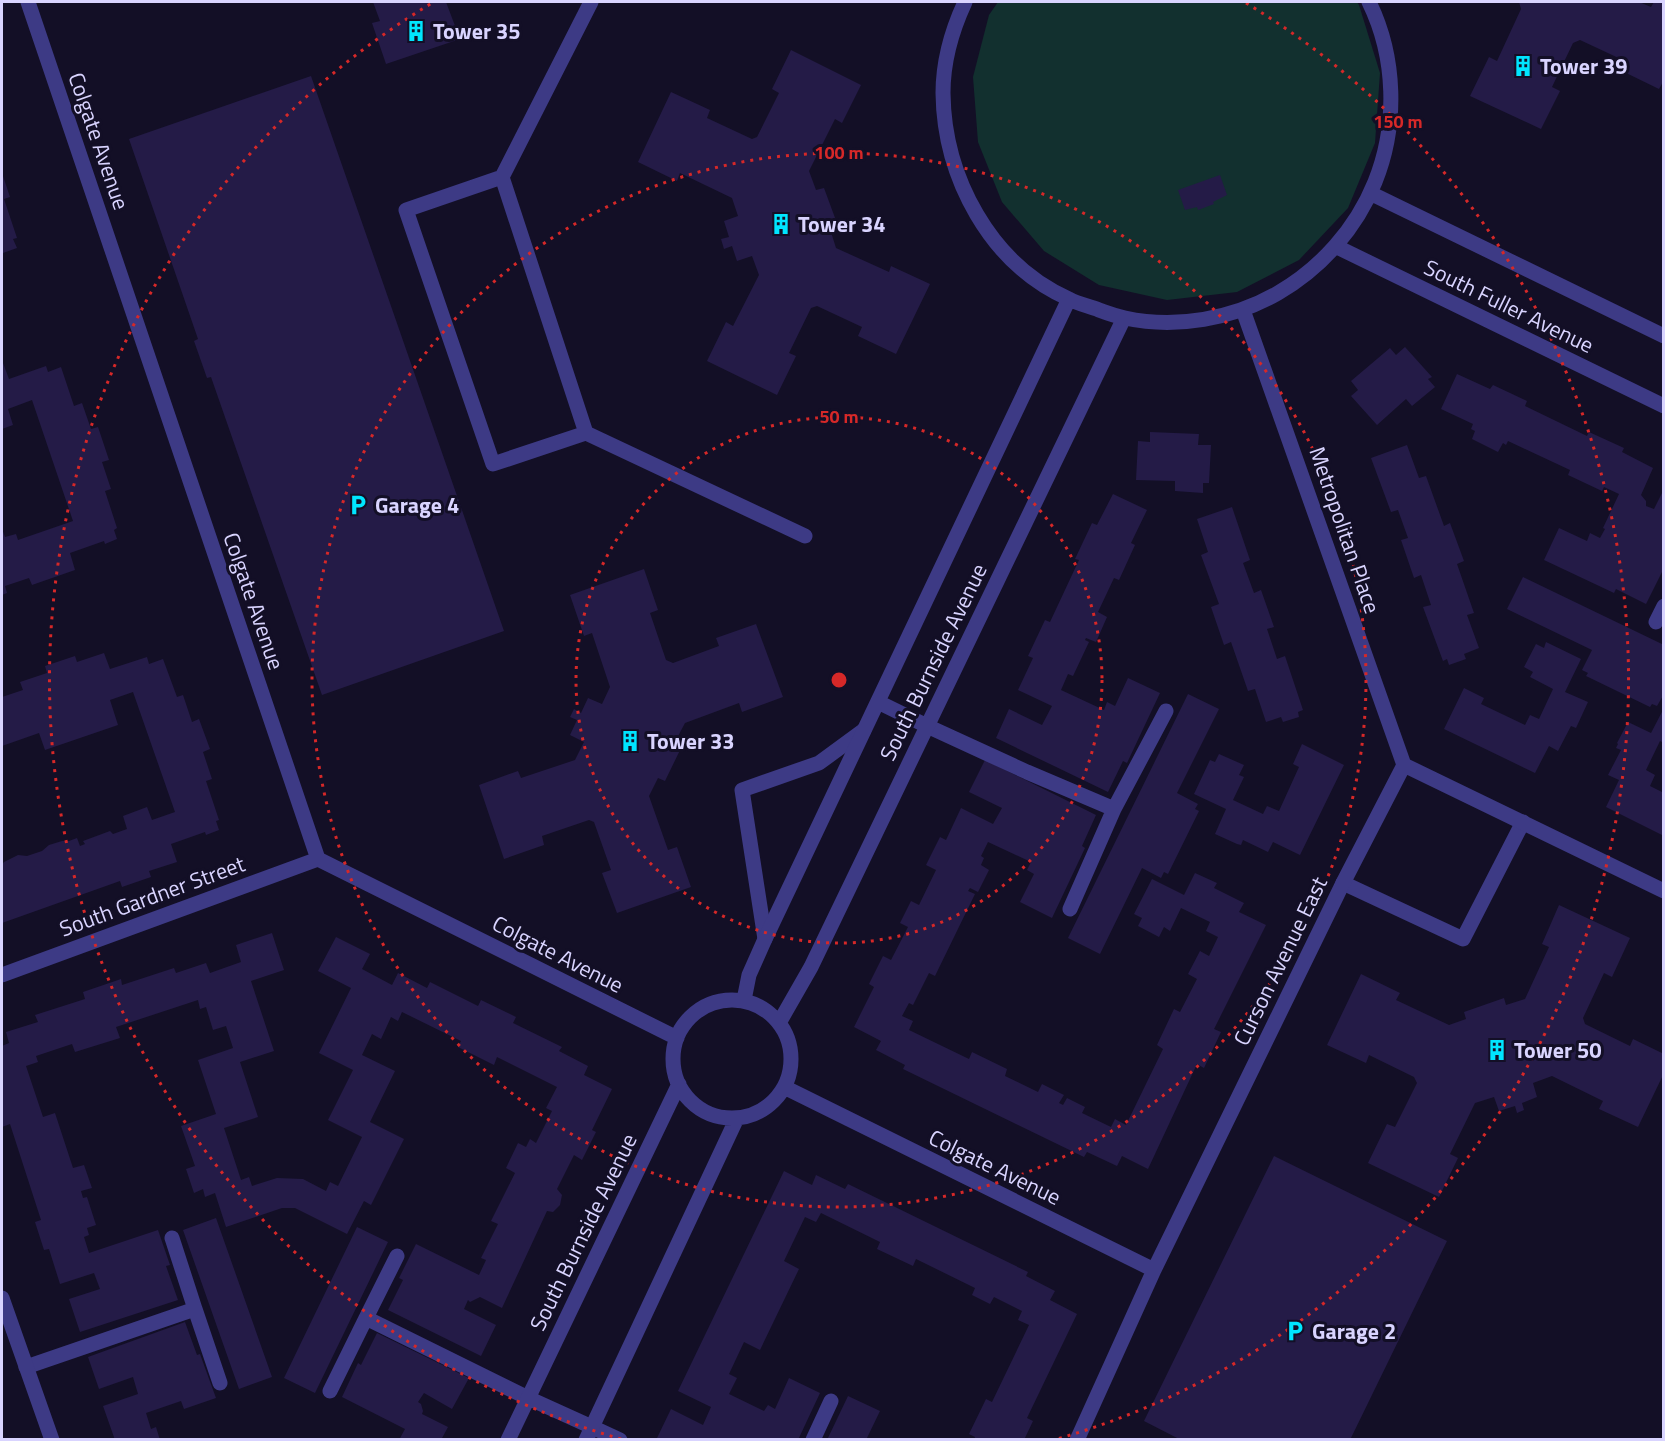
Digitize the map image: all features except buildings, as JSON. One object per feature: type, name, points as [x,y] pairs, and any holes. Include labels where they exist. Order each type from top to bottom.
[{"type":"street","name":"Colgate Avenue","points":[[28,2],[318,859],[677,1038]]},
{"type":"street","points":[[591,2],[502,177],[406,210],[493,464],[586,433],[805,536]]},
{"type":"street","points":[[965,2],[956,23],[947,57],[943,92],[945,125],[952,157],[963,189],[979,218],[998,244],[1031,276],[1069,300],[1124,318],[1154,322],[1184,322],[1214,318],[1269,298],[1293,284],[1315,267],[1355,221],[1380,169],[1391,115],[1390,77],[1383,40],[1369,2]]},
{"type":"street","points":[[502,177],[586,433]]},
{"type":"street","name":"South Fuller Avenue","points":[[1370,193],[1662,332]]},
{"type":"street","name":"South Fuller Avenue","points":[[1335,246],[1664,406]]},
{"type":"street","name":"South Burnside Avenue","points":[[744,1000],[749,975],[765,939],[1069,300]]},
{"type":"street","name":"Metropolitan Place","points":[[1243,309],[1404,765]]},
{"type":"street","name":"South Burnside Avenue","points":[[779,1023],[812,967],[1124,318]]},
{"type":"street","points":[[1656,622],[1664,606]]},
{"type":"street","points":[[878,702],[1027,772],[1114,809]]},
{"type":"street","points":[[1070,909],[1114,809],[1166,711]]},
{"type":"street","points":[[765,939],[742,790],[819,763],[864,730]]},
{"type":"street","points":[[1404,765],[1664,891]]},
{"type":"street","name":"Curson Avenue East","points":[[1077,1440],[1154,1270],[1343,883],[1404,765]]},
{"type":"street","points":[[1343,883],[1463,939],[1523,822]]},
{"type":"street","name":"South Gardner Street","points":[[2,975],[318,859]]},
{"type":"street","points":[[728,1000],[744,1000],[768,1012],[779,1023],[787,1038],[791,1061],[789,1074],[784,1087],[766,1107],[752,1115],[737,1118],[718,1116],[700,1108],[679,1084],[674,1060],[677,1038],[687,1021],[705,1006],[728,1000]]},
{"type":"street","name":"South Burnside Avenue","points":[[508,1440],[679,1084]]},
{"type":"street","name":"Colgate Avenue","points":[[784,1087],[1154,1270]]},
{"type":"street","points":[[589,1433],[737,1118]]},
{"type":"street","points":[[172,1238],[220,1383]]},
{"type":"street","points":[[330,1390],[397,1256]]},
{"type":"street","points":[[2,1298],[52,1440]]},
{"type":"street","points":[[26,1367],[195,1309]]},
{"type":"street","points":[[366,1318],[528,1398],[589,1433],[620,1440]]},
{"type":"street","points":[[813,1440],[831,1401]]},
{"type":"green space","points":[[998,2],[1357,2],[1380,73],[1375,143],[1348,208],[1299,260],[1237,292],[1167,300],[1099,285],[1044,251],[1002,202],[978,142],[973,77],[989,15]]},
{"type":"place","name":"Tower 35","points":[[416,31]]},
{"type":"place","name":"Tower 39","points":[[1523,66]]},
{"type":"place","name":"Tower 34","points":[[781,224]]},
{"type":"place","name":"Garage 4","points":[[358,505]]},
{"type":"place","name":"Tower 33","points":[[630,741]]},
{"type":"place","name":"Tower 50","points":[[1497,1050]]},
{"type":"place","name":"Garage 2","points":[[1295,1331]]}]
